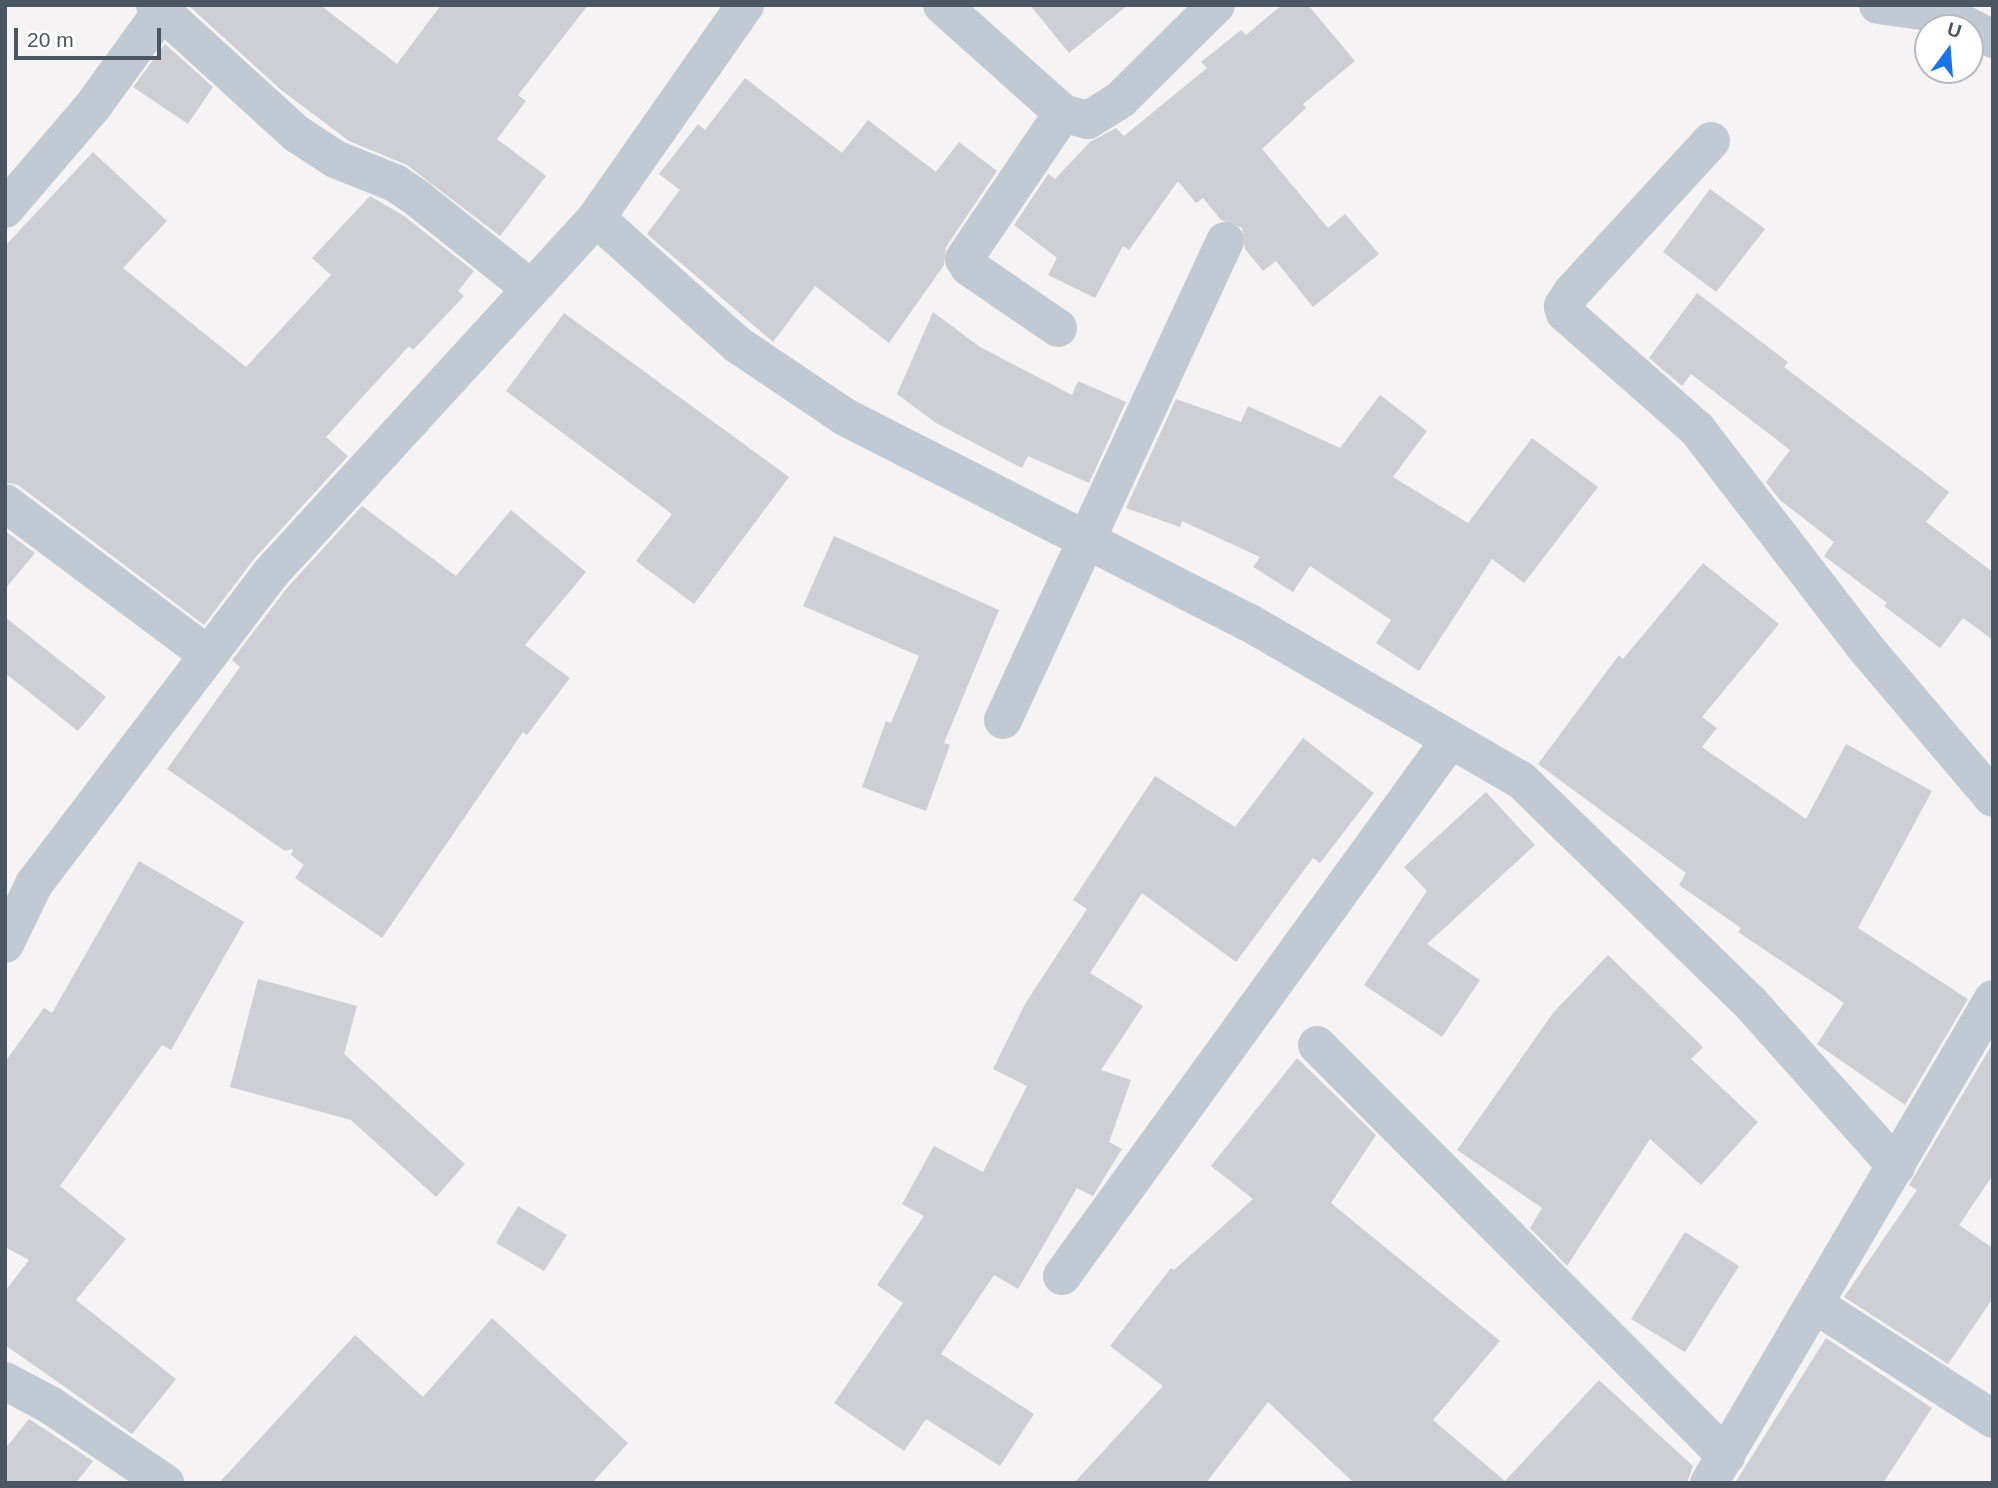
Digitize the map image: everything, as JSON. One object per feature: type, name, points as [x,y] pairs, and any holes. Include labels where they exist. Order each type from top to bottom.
[{"type":"street","points":[[5,944],[34,884],[270,574],[529,287],[596,218],[745,5]]},
{"type":"street","points":[[943,5],[1063,113],[1082,120],[1100,117],[1216,5]]},
{"type":"street","points":[[1878,5],[1944,14],[1993,40]]},
{"type":"street","points":[[5,209],[93,106],[161,7],[297,134],[335,159],[395,183],[529,287]]},
{"type":"street","points":[[1058,328],[969,267],[964,259],[1063,113]]},
{"type":"street","points":[[1711,141],[1572,292],[1563,306],[1565,313],[1697,429],[1864,646],[1993,798]]},
{"type":"street","points":[[596,218],[738,345],[845,418],[1248,622],[1521,780],[1753,1006],[1896,1166]]},
{"type":"street","points":[[1003,720],[1088,543],[1225,241]]},
{"type":"street","points":[[5,503],[208,655]]},
{"type":"street","points":[[1062,1276],[1450,740]]},
{"type":"street","points":[[1317,1045],[1718,1469],[1993,999]]},
{"type":"street","points":[[1814,1304],[1993,1419]]},
{"type":"street","points":[[5,1381],[50,1405],[165,1483]]},
{"type":"building","points":[[188,5],[320,5],[397,64],[441,5],[588,5],[518,95],[526,101],[497,139],[546,176],[500,236],[407,165],[349,141],[280,89]]},
{"type":"building","points":[[1030,5],[1128,5],[1069,53]]},
{"type":"building","points":[[1282,5],[1308,5],[1355,61],[1303,104],[1306,108],[1262,149],[1328,228],[1345,214],[1379,254],[1313,307],[1276,261],[1263,271],[1245,249],[1242,228],[1221,220],[1203,198],[1196,203],[1178,181],[1129,250],[1123,246],[1095,298],[1048,275],[1057,258],[1014,225],[1048,174],[1055,179],[1090,142],[1116,128],[1124,136],[1207,68],[1201,62],[1241,30],[1246,35]]},
{"type":"building","points":[[165,44],[213,87],[188,124],[133,87]]},
{"type":"building","points":[[745,78],[842,153],[868,120],[936,172],[959,142],[997,171],[946,247],[944,265],[889,343],[815,286],[773,342],[647,234],[680,190],[659,174],[698,124],[705,130]]},
{"type":"building","points":[[93,152],[167,221],[123,268],[246,367],[331,275],[312,258],[370,196],[404,216],[474,271],[458,291],[464,296],[413,350],[409,346],[326,437],[348,456],[254,559],[204,625],[18,485],[5,482],[5,246]]},
{"type":"building","points":[[1710,189],[1765,229],[1716,292],[1663,252]]},
{"type":"building","points":[[1697,293],[1788,362],[1784,367],[1949,492],[1926,522],[1993,572],[1993,640],[1963,618],[1940,648],[1884,606],[1887,603],[1824,556],[1834,542],[1780,500],[1766,482],[1790,450],[1691,374],[1682,386],[1649,358]]},
{"type":"building","points":[[933,312],[980,347],[1072,395],[1078,381],[1126,402],[1089,483],[1028,456],[1022,468],[936,423],[897,394]]},
{"type":"building","points":[[564,313],[789,477],[694,604],[636,561],[672,514],[506,391]]},
{"type":"building","points":[[1380,395],[1427,431],[1393,477],[1468,523],[1532,438],[1598,487],[1524,583],[1492,559],[1419,671],[1376,643],[1391,620],[1310,566],[1293,592],[1253,567],[1260,557],[1182,521],[1180,527],[1126,508],[1176,399],[1241,422],[1248,406],[1340,448]]},
{"type":"building","points":[[362,506],[456,576],[511,510],[586,572],[525,645],[570,678],[527,735],[523,732],[382,938],[295,878],[304,865],[291,855],[293,849],[285,851],[167,769],[240,667],[232,660],[287,588]]},
{"type":"building","points":[[5,531],[35,553],[5,589]]},
{"type":"building","points":[[834,536],[999,610],[944,743],[950,745],[926,811],[862,787],[886,721],[891,723],[919,656],[803,606]]},
{"type":"building","points":[[1703,563],[1779,624],[1702,717],[1717,728],[1702,747],[1806,819],[1846,744],[1932,791],[1858,928],[1968,999],[1905,1105],[1817,1044],[1844,1003],[1738,932],[1741,928],[1679,885],[1686,873],[1538,764],[1619,655],[1623,659]]},
{"type":"building","points":[[5,617],[106,697],[78,731],[5,673]]},
{"type":"building","points":[[1303,738],[1374,793],[1320,863],[1313,858],[1236,962],[1142,893],[1090,973],[1143,1006],[1101,1070],[1131,1080],[1109,1142],[1122,1149],[1093,1196],[1077,1188],[1018,1289],[994,1275],[941,1354],[1034,1414],[1000,1466],[926,1419],[904,1451],[834,1403],[903,1303],[877,1285],[924,1216],[902,1204],[934,1146],[983,1172],[1027,1086],[993,1069],[1025,1004],[1087,909],[1073,900],[1155,776],[1235,827]]},
{"type":"building","points":[[1486,792],[1535,845],[1427,944],[1480,980],[1442,1037],[1364,985],[1427,891],[1404,867]]},
{"type":"building","points":[[139,861],[244,922],[171,1050],[162,1045],[60,1186],[126,1239],[76,1300],[176,1379],[132,1434],[5,1345],[5,1291],[29,1260],[5,1247],[5,1062],[44,1008],[52,1013]]},
{"type":"building","points":[[1608,955],[1703,1047],[1691,1059],[1758,1122],[1701,1185],[1650,1139],[1567,1266],[1530,1228],[1542,1208],[1457,1150],[1553,1013]]},
{"type":"building","points":[[258,979],[357,1006],[344,1054],[465,1164],[436,1197],[351,1120],[230,1087]]},
{"type":"building","points":[[1993,1043],[1993,1175],[1959,1225],[1993,1248],[1993,1298],[1948,1364],[1844,1297],[1917,1190],[1909,1185]]},
{"type":"building","points":[[1297,1058],[1376,1135],[1331,1203],[1500,1341],[1433,1420],[1505,1481],[1599,1380],[1693,1466],[1687,1483],[1354,1483],[1268,1402],[1206,1483],[1074,1483],[1163,1386],[1110,1346],[1171,1268],[1174,1270],[1253,1199],[1211,1166]]},
{"type":"building","points":[[518,1206],[567,1235],[544,1271],[496,1243]]},
{"type":"building","points":[[1685,1232],[1739,1266],[1685,1352],[1631,1319]]},
{"type":"building","points":[[492,1318],[628,1443],[592,1483],[219,1483],[355,1335],[423,1397]]},
{"type":"building","points":[[1826,1338],[1932,1408],[1883,1483],[1735,1483]]},
{"type":"building","points":[[29,1419],[93,1461],[76,1483],[5,1483],[5,1449]]}]
